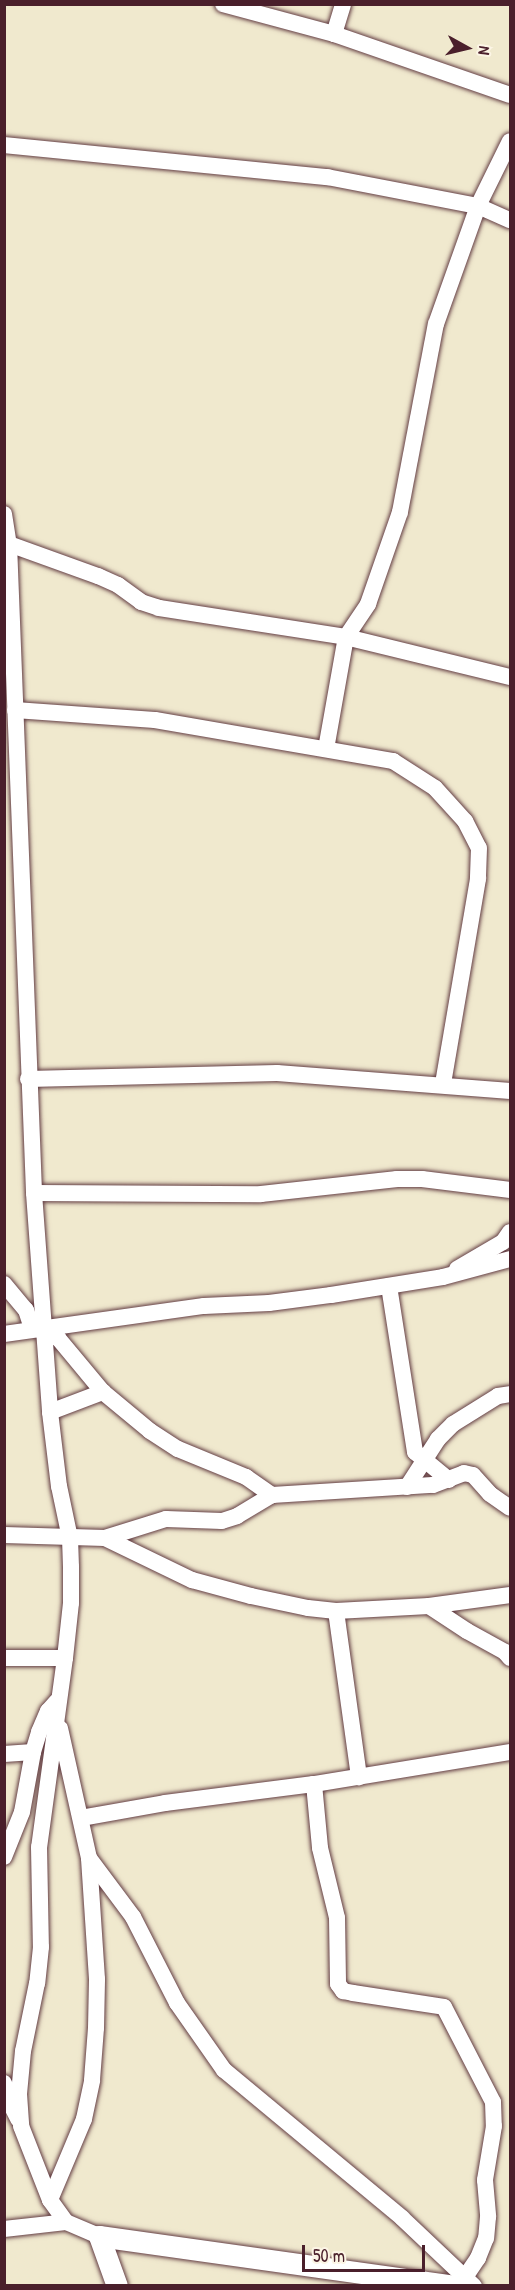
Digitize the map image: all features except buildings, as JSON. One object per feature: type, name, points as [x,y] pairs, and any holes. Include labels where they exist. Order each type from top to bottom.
[{"type":"street","points":[[223,4],[334,34],[510,95]]},
{"type":"street","points":[[334,34],[343,4]]},
{"type":"street","points":[[327,749],[346,637],[368,604],[400,512],[436,324],[478,206],[510,141]]},
{"type":"street","points":[[4,145],[327,177],[478,206],[510,220]]},
{"type":"street","points":[[4,514],[9,544],[15,710],[11,783],[34,1193],[35,1330],[50,1412],[59,1486],[70,1538],[71,1603],[39,1847],[41,1947],[37,1983],[23,2051],[19,2094],[21,2126]]},
{"type":"street","points":[[9,544],[98,576],[118,585],[141,602],[159,608],[346,637],[510,677]]},
{"type":"street","points":[[15,710],[155,720],[393,760],[435,788],[465,821],[479,848],[478,879],[444,1084]]},
{"type":"street","points":[[28,1079],[277,1073],[444,1084],[510,1091]]},
{"type":"street","points":[[34,1193],[261,1194],[397,1179],[422,1179],[510,1190]]},
{"type":"street","points":[[443,1277],[503,1242],[510,1232]]},
{"type":"street","points":[[4,1334],[204,1305],[269,1303],[389,1286],[443,1277],[510,1259]]},
{"type":"street","points":[[4,1284],[26,1310],[35,1330]]},
{"type":"street","points":[[389,1286],[415,1452],[423,1461],[449,1480]]},
{"type":"street","points":[[4,1318],[58,1338],[103,1392],[150,1431],[178,1449],[246,1477],[272,1495]]},
{"type":"street","points":[[50,1412],[103,1392]]},
{"type":"street","points":[[406,1487],[438,1438],[453,1424],[498,1396],[510,1394]]},
{"type":"street","points":[[4,1535],[105,1538],[166,1519],[222,1521],[237,1516],[272,1495],[406,1487],[449,1480],[464,1473],[473,1475],[490,1494],[510,1508]]},
{"type":"street","points":[[105,1538],[207,1585],[308,1608],[336,1611],[429,1606],[510,1594]]},
{"type":"street","points":[[429,1606],[467,1631],[506,1652],[510,1658]]},
{"type":"street","points":[[336,1611],[359,1777]]},
{"type":"street","points":[[4,1658],[65,1658]]},
{"type":"street","points":[[4,1857],[22,1812],[33,1752],[48,1711],[60,1698]]},
{"type":"street","points":[[50,2200],[84,2119],[92,2080],[96,1979],[89,1858],[58,1715]]},
{"type":"street","points":[[4,1754],[33,1752]]},
{"type":"street","points":[[81,1818],[165,1803],[314,1784],[510,1752]]},
{"type":"street","points":[[314,1784],[320,1848],[337,1918],[338,1984],[344,1991],[353,1994],[444,2007],[493,2102],[494,2126],[485,2180],[488,2217],[486,2238],[466,2283]]},
{"type":"street","points":[[89,1858],[133,1917],[177,2003],[224,2070],[402,2218],[466,2283]]},
{"type":"street","points":[[4,2083],[7,2097],[50,2200],[66,2222]]},
{"type":"street","points":[[4,2229],[66,2222],[99,2236],[466,2283]]},
{"type":"street","points":[[99,2236],[117,2286]]}]
